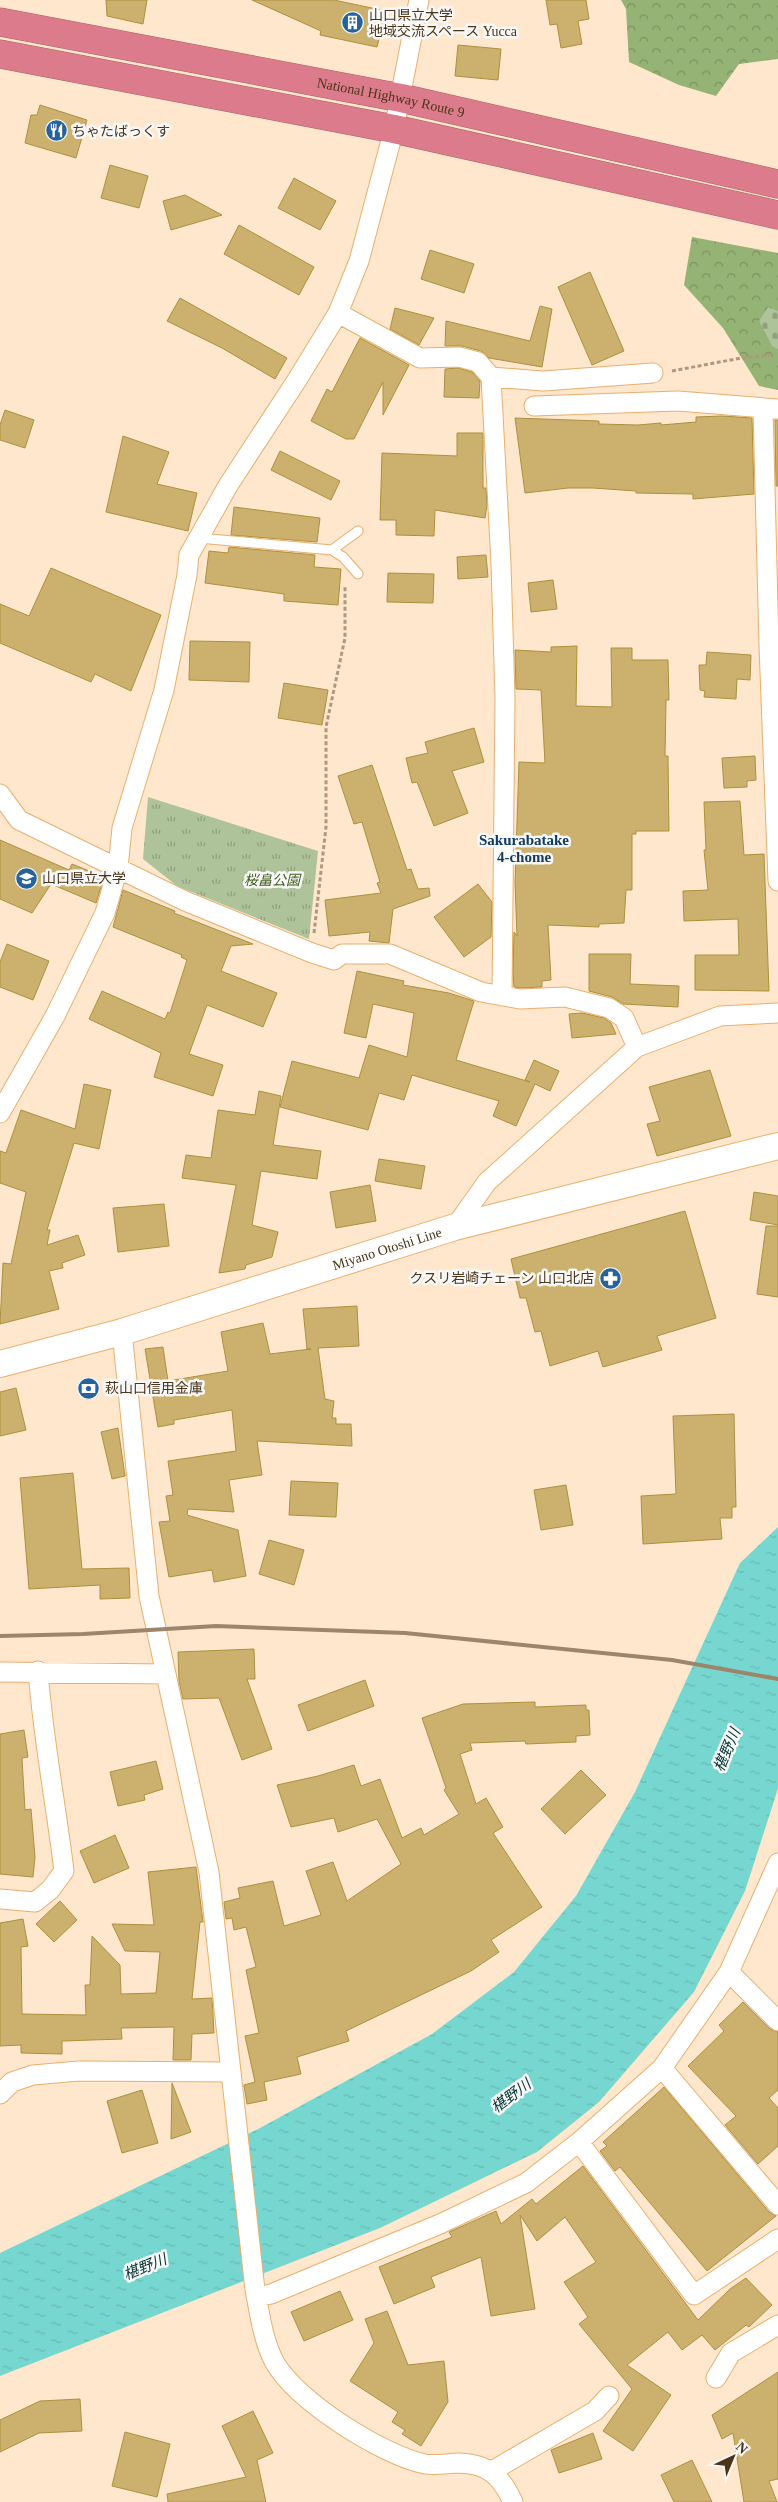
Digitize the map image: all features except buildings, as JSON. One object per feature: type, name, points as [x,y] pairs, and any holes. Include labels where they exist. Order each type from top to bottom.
[{"type":"highway","name":"National Highway Route 9","points":[[0,22],[401,98],[778,184]]},
{"type":"highway","points":[[0,54],[394,129],[778,215]]},
{"type":"main road","name":"Miyano Otoshi Line","points":[[0,1364],[122,1332],[455,1227],[778,1146]]},
{"type":"street","points":[[0,1113],[55,1016],[105,913],[118,868],[122,828],[164,690],[187,575],[189,556],[228,484],[297,380],[338,313],[359,261],[394,129],[419,0]]},
{"type":"street","points":[[338,313],[420,358],[458,357],[478,362],[491,377],[501,564],[505,698],[502,996]]},
{"type":"street","points":[[491,377],[543,381],[653,373]]},
{"type":"street","points":[[534,406],[678,400],[771,408],[773,646],[778,881]]},
{"type":"street","points":[[0,794],[19,820],[185,901],[312,953],[334,960],[342,954],[390,954],[482,992],[520,999],[565,997],[609,1008],[624,1018],[637,1047]]},
{"type":"street","points":[[455,1227],[487,1182],[637,1047],[720,1016],[778,1013]]},
{"type":"street","points":[[122,1332],[149,1596],[209,1872],[256,2294],[262,2330],[275,2363],[289,2382],[314,2405],[359,2435],[413,2460],[427,2464],[468,2464],[492,2471],[504,2483],[513,2502]]},
{"type":"street","points":[[0,1899],[35,1902],[50,1890],[64,1871],[42,1721],[38,1671]]},
{"type":"street","points":[[0,1672],[165,1674]]},
{"type":"street","points":[[256,2294],[271,2294],[440,2224],[526,2182],[579,2142],[662,2068],[729,1972],[778,1863]]},
{"type":"street","points":[[729,1972],[778,2021]]},
{"type":"street","points":[[662,2068],[778,2205]]},
{"type":"street","points":[[0,2094],[12,2082],[33,2075],[79,2071],[231,2072]]},
{"type":"street","points":[[579,2142],[694,2295],[778,2239]]},
{"type":"street","points":[[716,2378],[731,2353],[778,2325]]},
{"type":"street","points":[[492,2471],[595,2411],[609,2396]]},
{"type":"lane","points":[[332,550],[358,531]]},
{"type":"lane","points":[[199,538],[332,550],[343,557],[358,574]]},
{"type":"path","points":[[653,373],[772,355]]},
{"type":"path","points":[[312,953],[326,827],[326,727],[345,638],[345,569],[343,557]]},
{"type":"green space","points":[[621,0],[778,0],[778,59],[739,64],[716,96],[679,85],[629,62],[626,9]]},
{"type":"green space","points":[[692,237],[778,253],[778,390],[759,386],[723,328],[684,285]]},
{"type":"green space","points":[[768,307],[778,311],[778,349],[772,346],[759,321]]},
{"type":"green space","name":"桜畠公園","points":[[148,797],[318,851],[309,939],[177,886],[143,859]]},
{"type":"water","name":"椹野川","points":[[778,1527],[778,1788],[775,1798],[745,1891],[694,1992],[599,2102],[537,2152],[380,2228],[0,2376],[0,2253],[260,2128],[432,2034],[514,1972],[576,1896],[635,1792],[740,1563]]},
{"type":"railway","points":[[0,1636],[83,1634],[216,1626],[405,1633],[672,1660],[778,1679]]},
{"type":"place","name":"山口県立大学 地域交流スペース Yucca","points":[[353,23]]},
{"type":"place","name":"ちゃたばっくす","points":[[56,131]]},
{"type":"place","name":"山口県立大学","points":[[26,878]]},
{"type":"place","name":"クスリ岩崎チェーン 山口北店","points":[[610,1278]]},
{"type":"place","name":"萩山口信用金庫","points":[[89,1388]]},
{"type":"district","name":"Sakurabatake 4-chome","points":[[524,848]]}]
